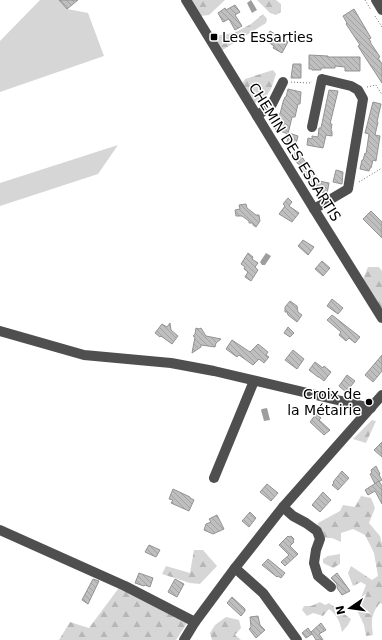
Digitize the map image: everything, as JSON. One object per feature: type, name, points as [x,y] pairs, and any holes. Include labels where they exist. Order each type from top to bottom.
[{"type":"street","name":"CHEMIN DES ESSARTIS","points":[[186,0],[382,318]]},
{"type":"street","points":[[312,127],[322,79],[351,86],[356,89],[363,99],[348,189],[314,209]]},
{"type":"street","points":[[257,116],[272,104],[283,82]]},
{"type":"street","points":[[0,331],[84,355],[171,363],[214,371],[371,408]]},
{"type":"street","points":[[214,478],[254,381]]},
{"type":"street","points":[[184,640],[195,622],[235,568],[283,507],[382,395]]},
{"type":"street","points":[[283,507],[293,516],[317,531],[320,540],[316,550],[314,563],[318,576],[330,588]]},
{"type":"street","points":[[0,530],[125,586],[195,622]]},
{"type":"street","points":[[235,568],[263,593],[297,640]]},
{"type":"path","points":[[283,82],[309,83],[322,79]]},
{"type":"path","points":[[356,89],[376,85],[382,95]]},
{"type":"path","points":[[348,189],[382,168]]},
{"type":"green space","points":[[40,0],[59,0],[67,9],[88,13],[104,56],[0,92],[0,41]]},
{"type":"green space","points":[[188,0],[225,0],[209,15],[200,16]]},
{"type":"green space","points":[[257,0],[276,0],[281,4],[281,12],[276,15],[270,13]]},
{"type":"green space","points":[[263,14],[267,19],[266,23],[221,51],[217,39],[220,35],[234,33],[251,24]]},
{"type":"green space","points":[[273,70],[276,74],[271,89],[263,101],[249,104],[241,86],[245,79]]},
{"type":"green space","points":[[118,145],[98,174],[0,206],[0,183]]},
{"type":"green space","points":[[368,267],[379,267],[382,271],[382,318],[363,279]]},
{"type":"green space","points":[[372,420],[376,421],[366,443],[353,439]]},
{"type":"green space","points":[[361,496],[371,498],[375,508],[369,523],[380,536],[382,544],[382,604],[380,603],[373,614],[373,635],[366,636],[364,625],[357,610],[366,585],[361,582],[353,586],[348,573],[351,566],[372,580],[378,576],[374,553],[365,535],[353,529],[341,533],[341,542],[332,538],[323,538],[317,530],[318,523],[340,511],[343,505],[355,507]]},
{"type":"green space","points":[[194,550],[203,550],[217,566],[200,584],[190,583],[162,574],[166,566],[190,573]]},
{"type":"green space","points":[[340,554],[340,564],[333,568],[323,563],[323,559],[328,556]]},
{"type":"green space","points":[[121,585],[189,620],[176,640],[59,640],[70,622],[89,628]]},
{"type":"green space","points":[[320,602],[325,605],[329,603],[351,619],[342,632],[338,619],[329,609],[323,616],[313,613],[307,616],[302,610],[304,606],[311,606]]},
{"type":"green space","points":[[226,617],[239,620],[241,628],[235,635],[241,640],[212,640],[210,633],[215,625]]},
{"type":"shaded area","points":[[251,0],[257,10],[252,13],[247,3]]},
{"type":"shaded area","points":[[266,253],[271,256],[265,265],[262,265],[260,262]]},
{"type":"shaded area","points":[[267,408],[270,420],[264,421],[261,410]]},
{"type":"building","points":[[59,0],[78,0],[67,9]]},
{"type":"building","points":[[235,5],[240,12],[235,15],[242,26],[235,30],[229,19],[223,22],[218,13],[225,8],[226,10]]},
{"type":"building","points":[[354,9],[371,38],[369,39],[370,42],[380,57],[378,58],[382,64],[382,83],[358,46],[360,45],[346,24],[347,23],[343,16]]},
{"type":"building","points":[[270,31],[288,42],[282,53],[273,48],[274,46],[265,40]]},
{"type":"building","points":[[309,55],[328,57],[360,57],[360,71],[345,71],[345,67],[335,66],[335,68],[321,68],[321,70],[312,70],[309,69]]},
{"type":"building","points":[[293,64],[301,64],[301,78],[291,78]]},
{"type":"building","points":[[288,89],[301,92],[300,104],[298,104],[295,117],[292,117],[288,134],[275,129],[278,114],[280,114]]},
{"type":"building","points":[[329,90],[338,91],[330,124],[332,124],[332,136],[326,135],[323,148],[307,145],[308,138],[312,139],[312,136],[318,137]]},
{"type":"building","points":[[373,102],[381,104],[375,135],[380,136],[376,161],[373,160],[369,171],[360,169],[362,160],[365,153],[366,154],[369,134],[365,133]]},
{"type":"building","points":[[289,133],[298,136],[295,148],[286,146]]},
{"type":"building","points":[[298,150],[307,165],[309,164],[319,181],[329,183],[327,194],[314,190],[292,155]]},
{"type":"building","points":[[336,170],[343,172],[342,184],[333,182]]},
{"type":"building","points":[[288,198],[292,202],[289,206],[299,213],[292,222],[279,214],[285,206],[283,204]]},
{"type":"building","points":[[246,204],[247,208],[256,215],[259,215],[260,221],[256,227],[253,223],[249,223],[249,221],[242,216],[236,216],[235,210],[240,209],[239,205]]},
{"type":"building","points":[[371,211],[382,222],[382,238],[363,219]]},
{"type":"building","points":[[303,240],[314,247],[308,255],[298,246]]},
{"type":"building","points":[[248,253],[253,257],[252,259],[258,263],[255,267],[258,270],[251,281],[245,277],[248,272],[241,264]]},
{"type":"building","points":[[322,261],[330,268],[323,276],[315,269]]},
{"type":"building","points":[[332,299],[343,308],[338,314],[327,306]]},
{"type":"building","points":[[290,301],[297,306],[298,312],[302,315],[297,322],[288,315],[287,312],[285,312],[285,307]]},
{"type":"building","points":[[332,315],[360,337],[355,343],[349,338],[346,341],[339,335],[341,332],[327,320]]},
{"type":"building","points":[[170,323],[171,330],[178,336],[172,344],[155,333],[162,324],[167,327]]},
{"type":"building","points":[[288,327],[294,333],[290,337],[284,333]]},
{"type":"building","points":[[196,328],[201,328],[206,336],[221,339],[216,343],[215,347],[201,345],[201,347],[192,353],[195,337],[193,336]]},
{"type":"building","points":[[232,340],[250,352],[258,344],[268,352],[266,355],[269,357],[264,363],[259,359],[253,365],[239,355],[237,357],[226,349]]},
{"type":"building","points":[[293,350],[304,359],[297,369],[285,360]]},
{"type":"building","points":[[382,355],[382,371],[373,382],[365,375]]},
{"type":"building","points":[[315,362],[323,368],[324,366],[331,372],[324,381],[309,370]]},
{"type":"building","points":[[347,375],[355,381],[346,392],[339,386]]},
{"type":"building","points":[[316,414],[321,418],[319,420],[330,430],[324,435],[310,422]]},
{"type":"building","points":[[382,442],[382,457],[374,450]]},
{"type":"building","points":[[376,466],[382,480],[375,484],[370,474],[372,473],[371,470]]},
{"type":"building","points":[[342,471],[349,478],[338,490],[332,485]]},
{"type":"building","points":[[379,481],[382,486],[382,504],[375,491],[368,495],[365,490]]},
{"type":"building","points":[[267,484],[278,493],[271,501],[260,492]]},
{"type":"building","points":[[173,489],[194,500],[189,511],[171,503],[173,500],[169,499]]},
{"type":"building","points":[[323,492],[331,500],[320,512],[312,505]]},
{"type":"building","points":[[250,512],[256,518],[249,527],[242,521]]},
{"type":"building","points":[[217,515],[224,529],[213,534],[204,530],[206,524],[211,522],[209,519]]},
{"type":"building","points":[[288,536],[291,536],[294,539],[294,542],[290,546],[298,554],[285,566],[281,562],[289,555],[279,545]]},
{"type":"building","points":[[149,545],[160,550],[156,557],[145,552]]},
{"type":"building","points":[[268,559],[285,573],[281,578],[278,576],[277,577],[262,565]]},
{"type":"building","points":[[139,573],[153,578],[150,587],[135,583]]},
{"type":"building","points":[[337,573],[350,591],[342,595],[337,588],[337,584],[331,578]]},
{"type":"building","points":[[93,579],[99,581],[88,604],[82,600]]},
{"type":"building","points":[[175,579],[184,584],[177,597],[168,592]]},
{"type":"building","points":[[232,597],[245,609],[241,616],[227,603]]},
{"type":"building","points":[[258,616],[260,625],[265,630],[256,638],[249,629],[251,627],[250,617]]},
{"type":"building","points":[[321,623],[326,630],[319,634],[323,640],[316,640],[311,632]]},
{"type":"building","points":[[308,628],[312,634],[306,638],[302,633]]},
{"type":"place","name":"Les Essarties","points":[[214,37]]},
{"type":"place","name":"Croix de la Métairie","points":[[369,402]]}]
